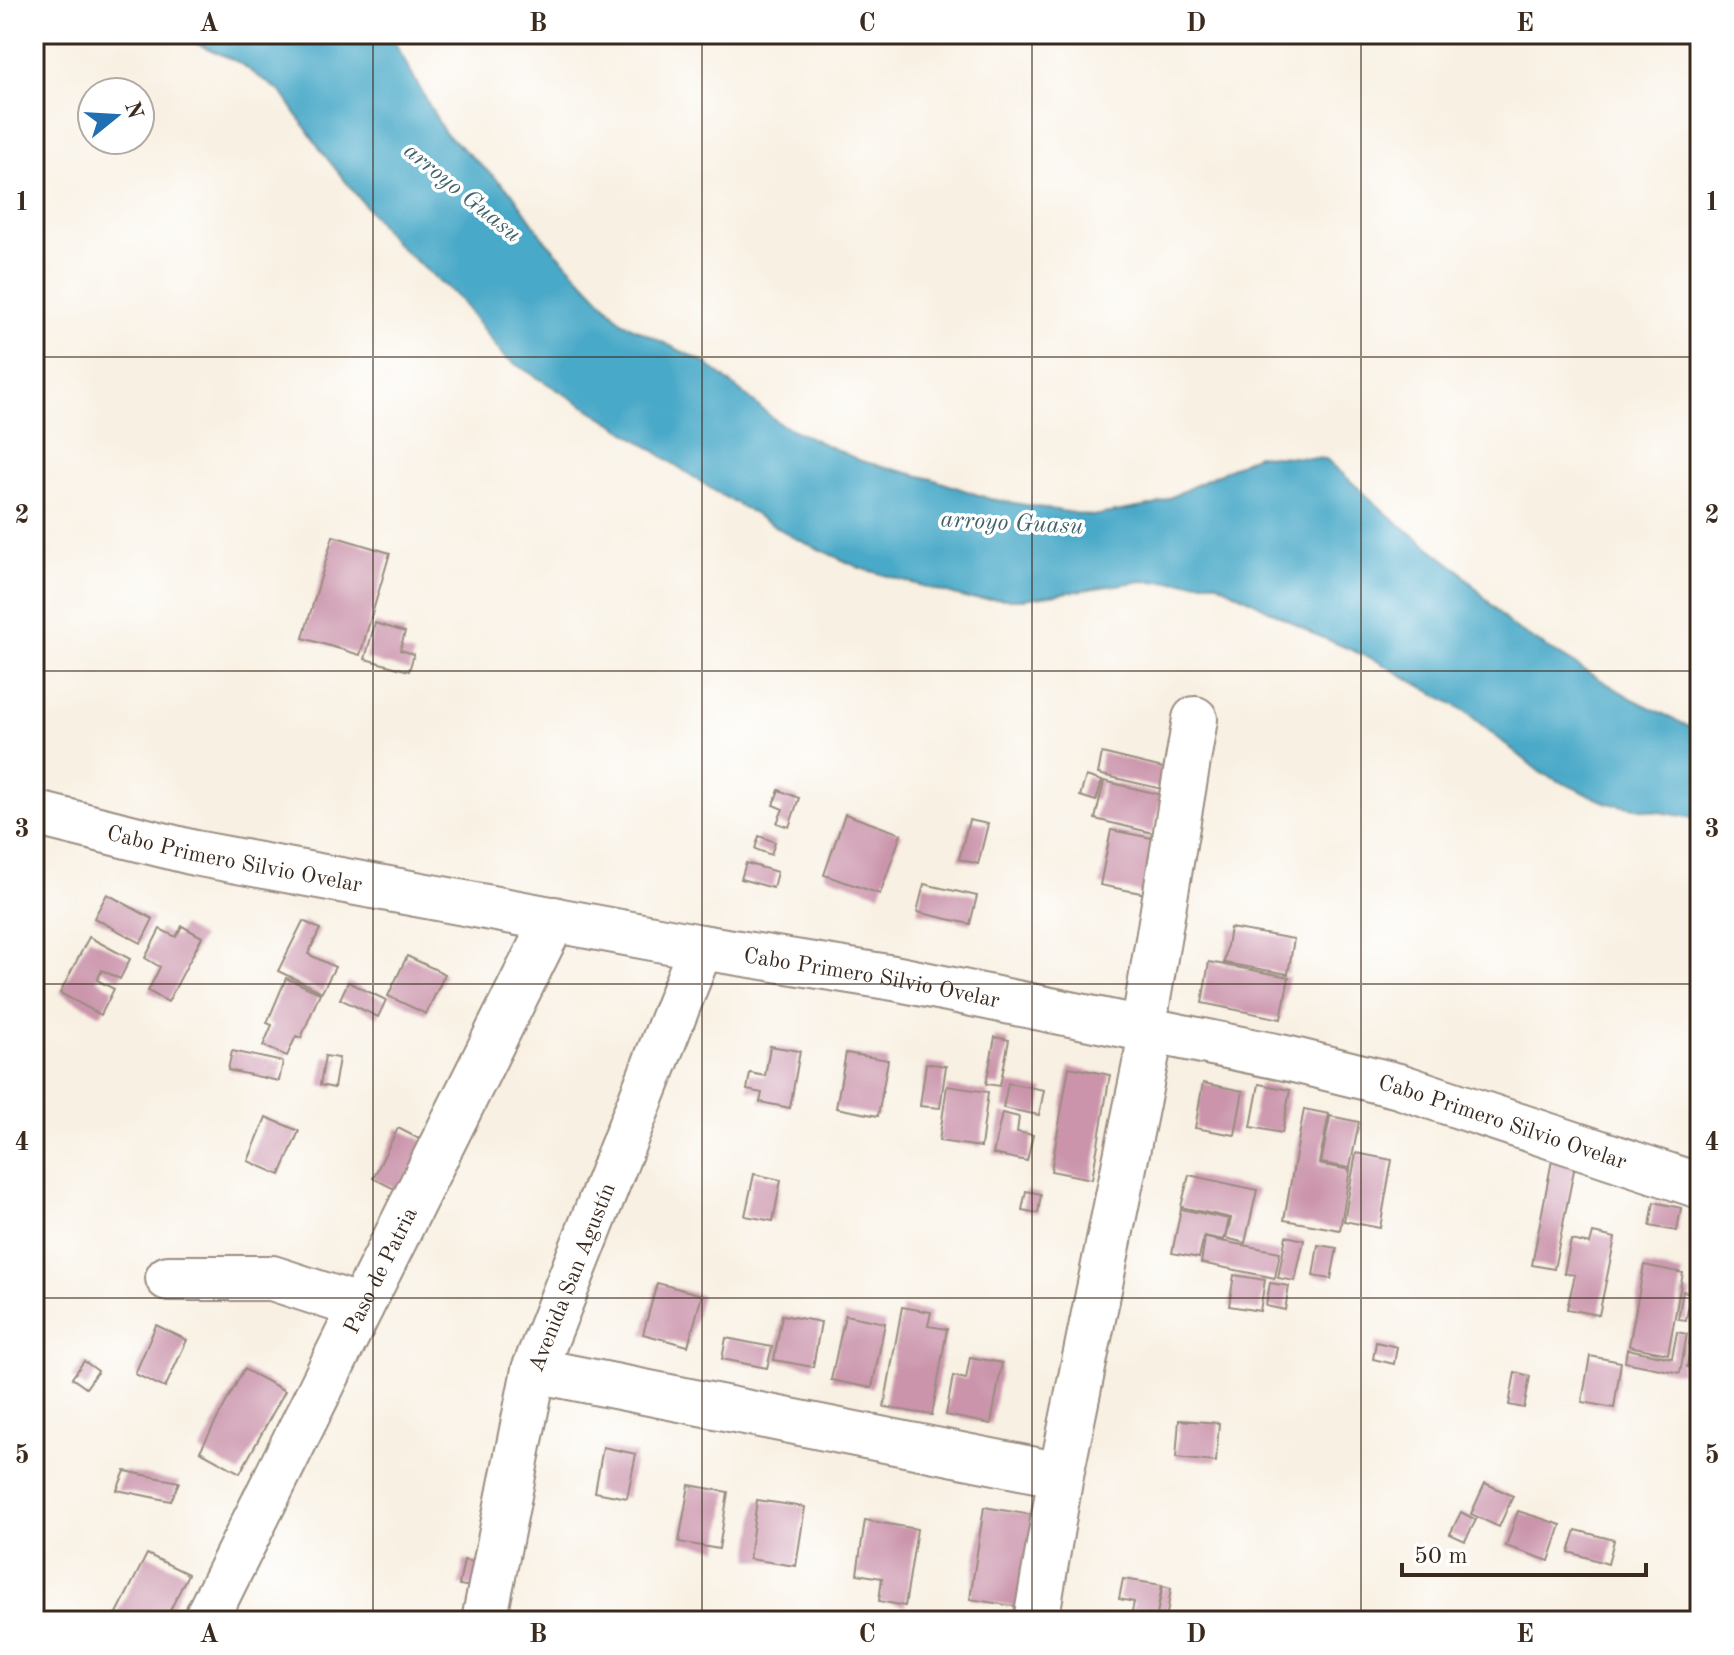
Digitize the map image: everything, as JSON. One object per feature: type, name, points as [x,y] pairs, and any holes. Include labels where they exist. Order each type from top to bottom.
[{"type":"street","points":[[1036,1621],[1061,1475],[1148,1030],[1195,719]]},
{"type":"street","name":"Cabo Primero Silvio Ovelar","points":[[34,813],[195,853],[701,947],[894,978],[1290,1059],[1399,1086],[1700,1186]]},
{"type":"street","name":"Paso de Patria","points":[[205,1621],[554,919]]},
{"type":"street","name":"Avenida San Agustín","points":[[484,1621],[534,1370],[701,947]]},
{"type":"street","points":[[168,1278],[272,1278],[361,1307]]},
{"type":"street","points":[[534,1370],[1061,1475]]},
{"type":"water","name":"arroyo Guasu","points":[[176,34],[390,34],[444,132],[512,193],[545,240],[623,323],[706,363],[780,424],[861,461],[932,479],[990,499],[1092,516],[1155,505],[1257,455],[1326,459],[1395,521],[1459,570],[1511,626],[1633,699],[1700,732],[1700,819],[1607,803],[1541,773],[1465,711],[1375,660],[1312,633],[1216,582],[1142,581],[1024,599],[968,599],[860,568],[797,539],[713,490],[617,426],[504,357],[458,297],[395,243],[322,152],[282,93],[238,62]]},
{"type":"building","points":[[333,536],[390,553],[360,655],[303,638]]},
{"type":"building","points":[[375,623],[405,632],[400,650],[414,654],[409,671],[365,659]]},
{"type":"building","points":[[1102,753],[1167,769],[1162,789],[1098,774]]},
{"type":"building","points":[[1086,776],[1102,781],[1096,801],[1080,796]]},
{"type":"building","points":[[1104,781],[1162,795],[1153,833],[1095,819]]},
{"type":"building","points":[[779,790],[799,798],[789,827],[777,823],[783,809],[773,805]]},
{"type":"building","points":[[845,814],[901,834],[880,894],[824,875]]},
{"type":"building","points":[[969,820],[988,824],[978,864],[959,859]]},
{"type":"building","points":[[1111,830],[1157,839],[1146,894],[1100,885]]},
{"type":"building","points":[[759,836],[775,842],[771,855],[755,849]]},
{"type":"building","points":[[746,863],[777,872],[773,888],[741,879]]},
{"type":"building","points":[[924,884],[977,896],[970,924],[917,912]]},
{"type":"building","points":[[107,894],[153,919],[141,943],[94,918]]},
{"type":"building","points":[[303,921],[320,929],[308,954],[335,967],[322,992],[278,971]]},
{"type":"building","points":[[182,926],[202,937],[168,1002],[148,991],[160,967],[145,958],[160,929],[176,937]]},
{"type":"building","points":[[1230,928],[1294,939],[1288,974],[1224,963]]},
{"type":"building","points":[[89,937],[130,959],[120,979],[102,970],[97,980],[114,989],[101,1015],[60,993]]},
{"type":"building","points":[[407,956],[445,974],[426,1014],[388,996]]},
{"type":"building","points":[[1209,962],[1289,977],[1281,1019],[1202,1003]]},
{"type":"building","points":[[286,978],[320,993],[301,1038],[296,1036],[287,1056],[263,1046],[272,1025],[267,1023]]},
{"type":"building","points":[[348,982],[386,1000],[378,1017],[340,999]]},
{"type":"building","points":[[995,1037],[1009,1040],[1000,1086],[986,1084]]},
{"type":"building","points":[[770,1046],[800,1051],[790,1108],[760,1102],[762,1093],[747,1090],[750,1073],[765,1076]]},
{"type":"building","points":[[232,1051],[283,1062],[279,1081],[228,1070]]},
{"type":"building","points":[[846,1053],[888,1060],[878,1116],[836,1108]]},
{"type":"building","points":[[325,1056],[339,1058],[334,1088],[320,1085]]},
{"type":"building","points":[[926,1063],[946,1066],[940,1108],[920,1106]]},
{"type":"building","points":[[1069,1067],[1110,1075],[1092,1179],[1051,1171]]},
{"type":"building","points":[[1008,1083],[1044,1090],[1039,1115],[1003,1108]]},
{"type":"building","points":[[1203,1083],[1243,1091],[1235,1135],[1195,1128]]},
{"type":"building","points":[[1259,1084],[1290,1090],[1282,1133],[1251,1127]]},
{"type":"building","points":[[947,1086],[988,1092],[981,1147],[939,1141]]},
{"type":"building","points":[[1304,1109],[1329,1114],[1319,1164],[1350,1170],[1340,1230],[1284,1220]]},
{"type":"building","points":[[1002,1113],[1019,1117],[1017,1132],[1033,1135],[1027,1161],[993,1154]]},
{"type":"building","points":[[1330,1116],[1359,1122],[1350,1168],[1321,1163]]},
{"type":"building","points":[[266,1117],[299,1131],[280,1175],[248,1161]]},
{"type":"building","points":[[398,1128],[429,1144],[404,1194],[373,1178]]},
{"type":"building","points":[[1356,1153],[1392,1160],[1380,1228],[1344,1221]]},
{"type":"building","points":[[1552,1160],[1575,1165],[1554,1269],[1532,1265]]},
{"type":"building","points":[[754,1174],[781,1180],[773,1221],[745,1216]]},
{"type":"building","points":[[1189,1175],[1257,1190],[1245,1243],[1226,1238],[1231,1218],[1181,1207]]},
{"type":"building","points":[[1026,1191],[1041,1194],[1038,1213],[1022,1210]]},
{"type":"building","points":[[1654,1202],[1681,1208],[1677,1231],[1650,1226]]},
{"type":"building","points":[[1181,1209],[1229,1219],[1224,1240],[1204,1236],[1199,1258],[1172,1253]]},
{"type":"building","points":[[1593,1233],[1615,1238],[1599,1315],[1567,1309],[1575,1275],[1564,1273],[1571,1240],[1590,1244]]},
{"type":"building","points":[[1286,1236],[1304,1240],[1295,1281],[1278,1278]]},
{"type":"building","points":[[1205,1238],[1280,1252],[1275,1278],[1201,1263]]},
{"type":"building","points":[[1318,1245],[1337,1248],[1331,1279],[1313,1276]]},
{"type":"building","points":[[1644,1265],[1683,1273],[1668,1354],[1629,1346]]},
{"type":"building","points":[[1234,1275],[1265,1280],[1260,1311],[1229,1306]]},
{"type":"building","points":[[657,1283],[702,1295],[688,1346],[643,1334]]},
{"type":"building","points":[[1270,1283],[1289,1286],[1285,1310],[1266,1306]]},
{"type":"building","points":[[1683,1291],[1691,1293],[1686,1320],[1678,1319]]},
{"type":"building","points":[[1700,1298],[1700,1348],[1689,1346]]},
{"type":"building","points":[[902,1307],[931,1312],[928,1326],[947,1329],[932,1415],[884,1407]]},
{"type":"building","points":[[782,1315],[821,1322],[813,1367],[774,1360]]},
{"type":"building","points":[[845,1315],[885,1323],[872,1388],[831,1380]]},
{"type":"building","points":[[156,1325],[187,1340],[165,1388],[135,1374]]},
{"type":"building","points":[[1677,1332],[1687,1334],[1680,1373],[1625,1362],[1627,1349],[1672,1358]]},
{"type":"building","points":[[726,1338],[772,1347],[767,1368],[722,1359]]},
{"type":"building","points":[[1376,1342],[1397,1347],[1394,1364],[1373,1359]]},
{"type":"building","points":[[1689,1353],[1700,1355],[1700,1369],[1687,1367]]},
{"type":"building","points":[[1590,1356],[1621,1362],[1614,1408],[1582,1402]]},
{"type":"building","points":[[970,1357],[1002,1363],[991,1424],[946,1415],[953,1376],[966,1379]]},
{"type":"building","points":[[84,1361],[98,1371],[86,1388],[72,1378]]},
{"type":"building","points":[[244,1369],[285,1391],[240,1473],[200,1451]]},
{"type":"building","points":[[1515,1372],[1530,1376],[1524,1408],[1509,1405]]},
{"type":"building","points":[[1179,1420],[1219,1423],[1216,1462],[1176,1458]]},
{"type":"building","points":[[603,1447],[636,1454],[627,1498],[595,1492]]},
{"type":"building","points":[[125,1471],[179,1482],[171,1501],[117,1490]]},
{"type":"building","points":[[1485,1483],[1513,1496],[1499,1527],[1471,1514]]},
{"type":"building","points":[[689,1485],[728,1492],[719,1549],[679,1542]]},
{"type":"building","points":[[757,1500],[805,1507],[796,1566],[749,1559]]},
{"type":"building","points":[[984,1507],[1038,1516],[1025,1608],[970,1599]]},
{"type":"building","points":[[1518,1511],[1561,1525],[1549,1561],[1506,1546]]},
{"type":"building","points":[[1461,1512],[1476,1520],[1465,1541],[1450,1534]]},
{"type":"building","points":[[865,1520],[917,1529],[905,1606],[879,1601],[882,1578],[857,1574]]},
{"type":"building","points":[[1576,1530],[1614,1540],[1608,1564],[1569,1552]]},
{"type":"building","points":[[147,1554],[188,1574],[165,1621],[113,1621]]},
{"type":"building","points":[[464,1560],[489,1565],[484,1589],[459,1585]]},
{"type":"building","points":[[1123,1579],[1162,1585],[1157,1614],[1163,1586],[1171,1588],[1166,1621],[1130,1621],[1134,1602],[1119,1599]]}]
